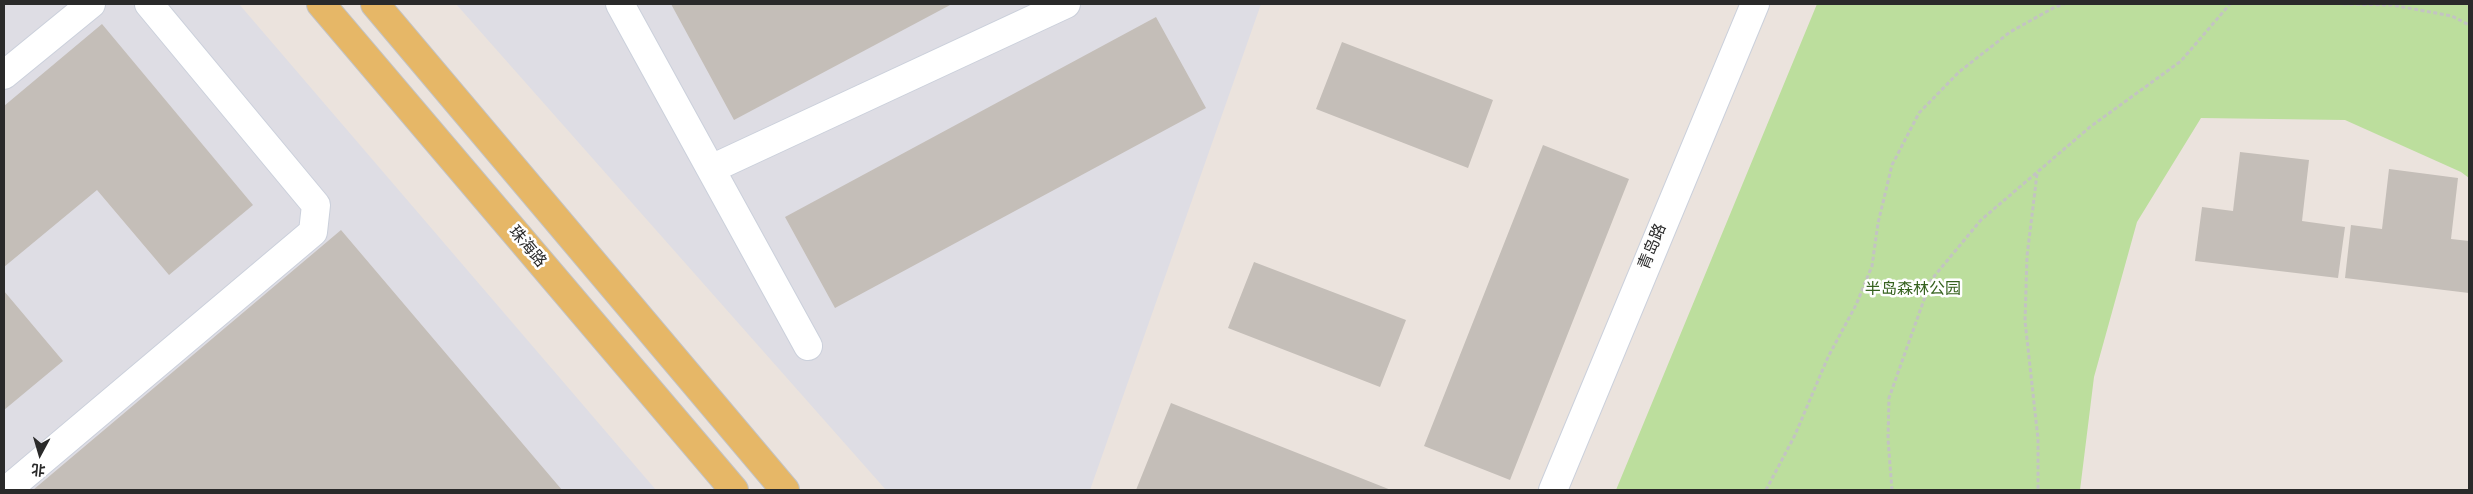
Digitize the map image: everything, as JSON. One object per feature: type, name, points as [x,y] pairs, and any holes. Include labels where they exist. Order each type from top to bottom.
[{"type":"main road","name":"珠海路","points":[[321,4],[734,490]]},
{"type":"main road","points":[[375,4],[785,490]]},
{"type":"street","points":[[4,75],[91,4]]},
{"type":"street","points":[[7,490],[313,232],[316,206],[149,4]]},
{"type":"street","points":[[620,4],[808,346]]},
{"type":"street","points":[[711,169],[1066,4]]},
{"type":"street","name":"青岛路","points":[[1553,490],[1755,4]]},
{"type":"path","points":[[1766,490],[1795,435],[1828,357],[1856,305],[1872,266],[1878,223],[1892,165],[1919,114],[1959,72],[2010,32],[2054,7],[2064,4]]},
{"type":"path","points":[[1892,490],[1888,439],[1888,398],[1931,280],[1981,220],[2090,128],[2181,61],[2230,4]]},
{"type":"path","points":[[2343,4],[2401,7],[2452,16],[2469,25]]},
{"type":"path","points":[[2037,173],[2027,256],[2025,321],[2038,439],[2038,490]]},
{"type":"shaded area","points":[[4,4],[239,4],[656,490],[4,490]]},
{"type":"shaded area","points":[[456,4],[1261,4],[1090,490],[886,490]]},
{"type":"green space","name":"半岛森林公园","points":[[1817,4],[2469,4],[2469,178],[2461,172],[2345,120],[2201,118],[2137,222],[2094,377],[2080,490],[1616,490]]},
{"type":"building","points":[[671,4],[952,4],[734,120]]},
{"type":"building","points":[[1156,17],[1206,108],[835,308],[785,217]]},
{"type":"building","points":[[102,24],[253,205],[169,275],[97,190],[4,267],[4,106]]},
{"type":"building","points":[[1342,42],[1493,100],[1468,168],[1316,109]]},
{"type":"building","points":[[1543,145],[1629,179],[1510,480],[1424,446]]},
{"type":"building","points":[[2240,152],[2309,160],[2302,221],[2345,227],[2338,278],[2195,261],[2202,207],[2233,211]]},
{"type":"building","points":[[2389,169],[2458,178],[2451,239],[2469,241],[2469,293],[2345,278],[2351,225],[2382,229]]},
{"type":"building","points":[[341,230],[562,490],[33,490]]},
{"type":"building","points":[[1254,262],[1406,320],[1380,387],[1228,328]]},
{"type":"building","points":[[4,291],[63,361],[4,410]]},
{"type":"building","points":[[1171,403],[1391,490],[1136,490]]}]
